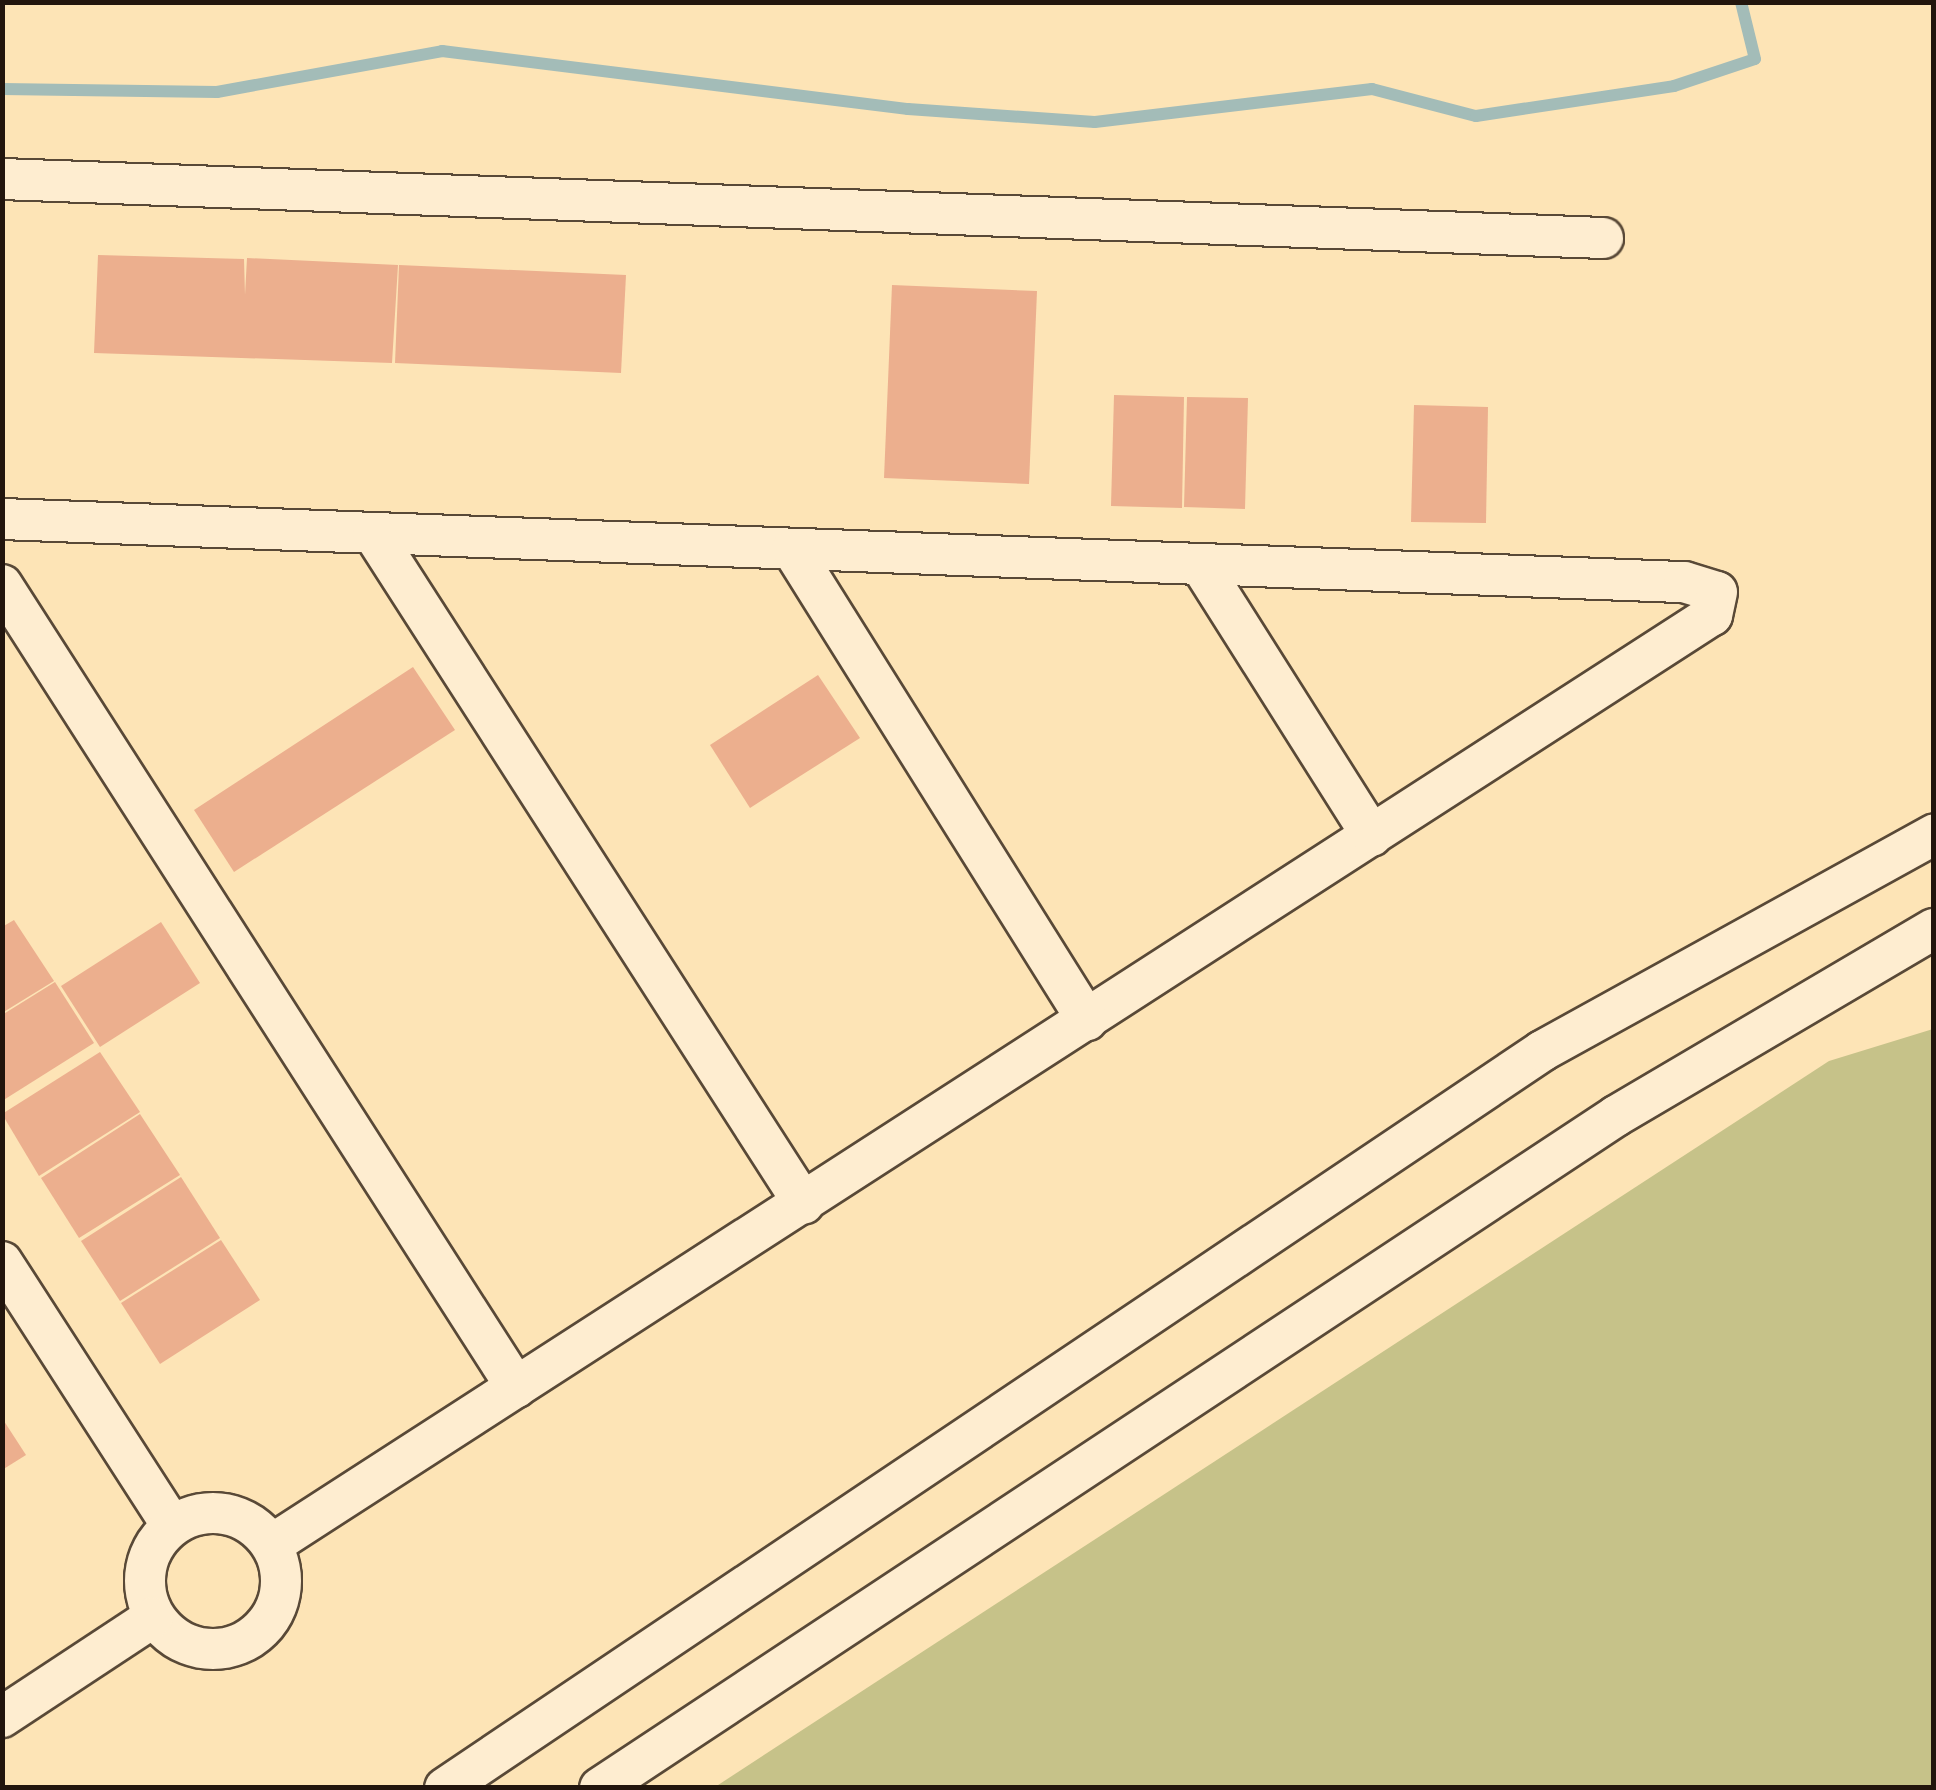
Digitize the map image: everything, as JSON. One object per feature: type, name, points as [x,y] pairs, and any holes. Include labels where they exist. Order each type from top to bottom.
[{"type":"street","points":[[2,179],[1603,238]]},
{"type":"street","points":[[2,518],[1684,582],[1717,592],[1712,615],[274,1543]]},
{"type":"street","points":[[373,533],[804,1204]]},
{"type":"street","points":[[792,549],[1087,1020]]},
{"type":"street","points":[[1202,566],[1372,836]]},
{"type":"street","points":[[2,585],[516,1388]]},
{"type":"street","points":[[446,1788],[1542,1051],[1934,835]]},
{"type":"street","points":[[600,1788],[1616,1116],[1934,929]]},
{"type":"street","points":[[2,1262],[170,1523]]},
{"type":"street","points":[[227,1511],[274,1543],[282,1597],[250,1641],[196,1650],[152,1618],[143,1568],[170,1523],[227,1511]]},
{"type":"street","points":[[2,1717],[152,1618]]},
{"type":"shaded area","points":[[1933,1029],[1933,1787],[715,1787],[1829,1061]]},
{"type":"building","points":[[98,255],[244,259],[245,295],[247,258],[398,265],[392,363],[94,353]]},
{"type":"building","points":[[399,265],[626,275],[621,373],[395,363]]},
{"type":"building","points":[[892,285],[1037,291],[1029,484],[884,478]]},
{"type":"building","points":[[1114,395],[1184,397],[1182,508],[1111,506]]},
{"type":"building","points":[[1187,397],[1248,398],[1245,509],[1184,507]]},
{"type":"building","points":[[1414,405],[1488,407],[1486,523],[1411,522]]},
{"type":"building","points":[[413,667],[455,730],[234,872],[194,810]]},
{"type":"building","points":[[818,675],[860,738],[750,808],[710,745]]},
{"type":"building","points":[[14,920],[54,981],[2,1013],[2,927]]},
{"type":"building","points":[[161,922],[200,983],[100,1047],[61,986]]},
{"type":"building","points":[[55,982],[94,1043],[2,1101],[2,1015]]},
{"type":"building","points":[[100,1052],[140,1112],[39,1176],[2,1114]]},
{"type":"building","points":[[140,1114],[180,1175],[79,1238],[41,1178]]},
{"type":"building","points":[[181,1177],[220,1238],[120,1301],[81,1241]]},
{"type":"building","points":[[221,1240],[260,1300],[160,1364],[121,1303]]},
{"type":"building","points":[[2,1418],[26,1455],[2,1470]]},
{"type":"waterway","points":[[2,89],[217,92],[442,51],[908,109],[1095,122],[1372,89],[1476,116],[1674,86],[1755,59],[1741,2]]}]
